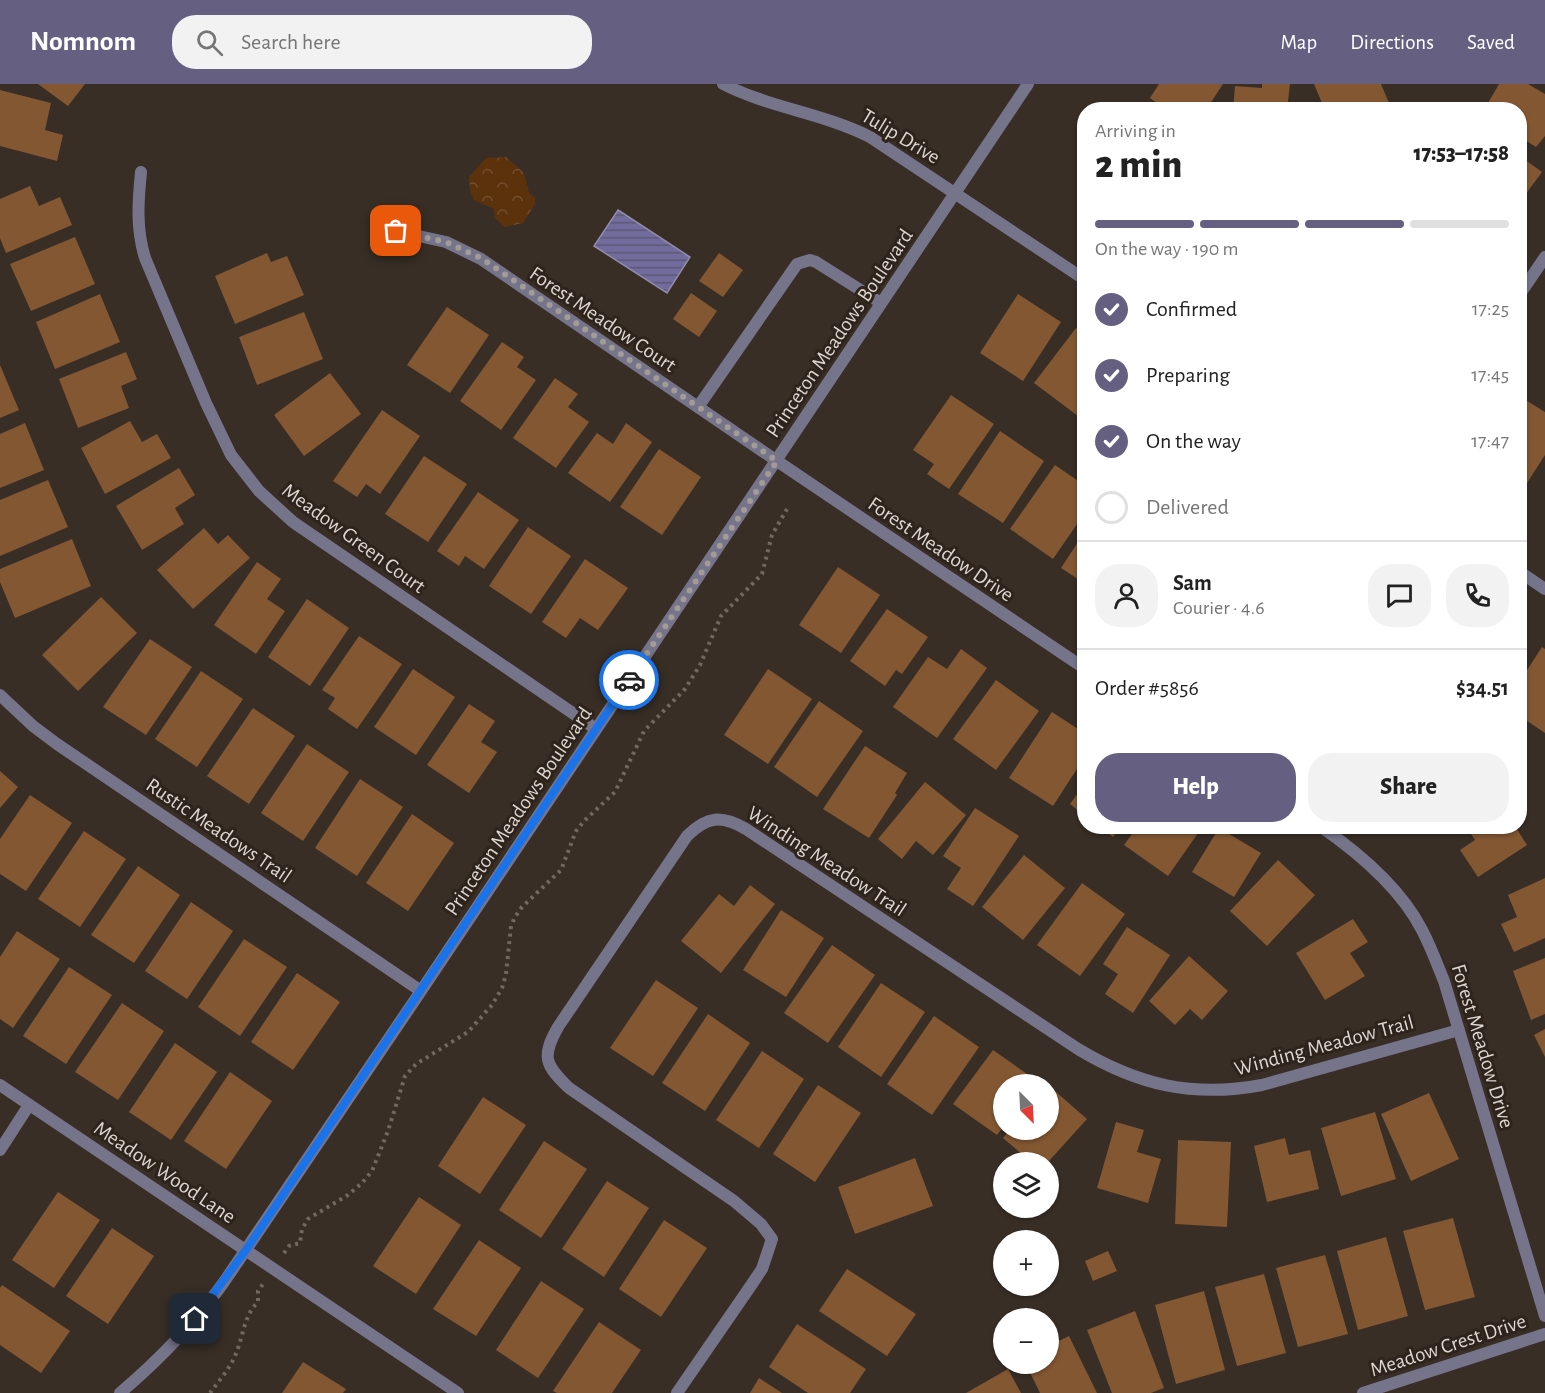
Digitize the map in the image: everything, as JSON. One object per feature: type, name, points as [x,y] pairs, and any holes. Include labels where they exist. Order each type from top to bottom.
[{"type":"street","name":"Tulip Drive","points":[[723,84],[767,102],[848,126],[870,137],[1077,274]]},
{"type":"street","name":"Princeton Meadows Boulevard","points":[[120,1393],[162,1355],[199,1315],[246,1250],[1028,84]]},
{"type":"street","name":"Meadow Green Court","points":[[141,172],[138,223],[140,243],[145,258],[206,403],[244,475],[274,507],[293,522],[596,729]]},
{"type":"street","name":"Forest Meadow Court","points":[[396,231],[446,242],[481,258],[777,461]]},
{"type":"street","points":[[1527,284],[1545,257]]},
{"type":"street","points":[[698,407],[797,264],[810,260],[816,262],[881,303]]},
{"type":"street","name":"Forest Meadow Drive","points":[[777,461],[1077,664]]},
{"type":"street","points":[[1527,577],[1545,589]]},
{"type":"street","name":"Rustic Meadows Trail","points":[[0,695],[33,726],[57,744],[421,992]]},
{"type":"street","name":"Winding Meadow Trail","points":[[677,1393],[757,1276],[769,1252],[772,1239],[761,1224],[734,1201],[569,1088],[552,1071],[547,1059],[547,1050],[558,1027],[687,836],[707,821],[723,819],[746,829],[1078,1049],[1117,1070],[1162,1086],[1210,1091],[1253,1086],[1282,1080],[1459,1030]]},
{"type":"street","name":"Forest Meadow Drive","points":[[1330,834],[1389,884],[1422,929],[1444,981],[1545,1316]]},
{"type":"street","name":"Meadow Wood Lane","points":[[0,1085],[458,1393]]},
{"type":"street","points":[[0,1150],[29,1105]]},
{"type":"street","name":"Meadow Crest Drive","points":[[1363,1393],[1545,1334]]},
{"type":"path","points":[[210,1393],[233,1361],[242,1340],[250,1310],[258,1302],[258,1291],[289,1246],[300,1243],[302,1229],[308,1219],[348,1195],[372,1171],[388,1131],[405,1076],[416,1064],[468,1032],[492,1005],[502,988],[506,974],[511,926],[515,917],[522,907],[561,870],[576,831],[615,792],[644,731],[689,683],[700,665],[721,616],[762,574],[772,535],[787,509]]},
{"type":"green space","points":[[506,157],[524,173],[529,193],[535,198],[535,204],[523,223],[505,227],[495,218],[494,209],[474,200],[470,191],[469,177],[486,158]]},
{"type":"shaded area","points":[[618,210],[690,257],[667,293],[594,246]]},
{"type":"building","points":[[38,84],[85,84],[68,106]]},
{"type":"building","points":[[1159,84],[1223,84],[1211,102],[1156,102],[1150,98]]},
{"type":"building","points":[[1262,84],[1290,84],[1288,102],[1234,102],[1235,86],[1262,88]]},
{"type":"building","points":[[1314,84],[1381,84],[1389,102],[1322,102]]},
{"type":"building","points":[[1499,84],[1528,84],[1545,94],[1545,136],[1536,147],[1527,141],[1527,102],[1489,102]]},
{"type":"building","points":[[0,90],[51,103],[45,130],[63,135],[57,161],[0,146]]},
{"type":"building","points":[[1527,161],[1542,172],[1527,192]]},
{"type":"building","points":[[30,186],[39,206],[60,197],[72,225],[6,253],[0,238],[0,199]]},
{"type":"building","points":[[75,237],[95,284],[31,311],[10,264]]},
{"type":"building","points":[[267,253],[271,262],[287,256],[304,295],[235,324],[215,276]]},
{"type":"building","points":[[719,253],[743,270],[723,297],[699,281]]},
{"type":"building","points":[[691,293],[717,311],[699,337],[673,319]]},
{"type":"building","points":[[100,294],[120,342],[55,369],[36,322]]},
{"type":"building","points":[[1018,294],[1061,322],[1023,381],[980,353]]},
{"type":"building","points":[[447,307],[489,335],[450,393],[407,365]]},
{"type":"building","points":[[304,312],[323,359],[257,385],[239,337]]},
{"type":"building","points":[[1076,328],[1077,415],[1034,383]]},
{"type":"building","points":[[502,342],[524,357],[517,367],[536,380],[501,430],[460,401]]},
{"type":"building","points":[[126,352],[137,379],[121,386],[129,408],[78,428],[59,379]]},
{"type":"building","points":[[0,365],[19,410],[0,418]]},
{"type":"building","points":[[330,373],[361,414],[304,456],[274,415]]},
{"type":"building","points":[[555,378],[578,394],[568,407],[589,422],[556,468],[513,438]]},
{"type":"building","points":[[951,395],[994,424],[949,489],[927,474],[934,464],[913,450]]},
{"type":"building","points":[[1527,401],[1545,412],[1545,455],[1527,483]]},
{"type":"building","points":[[382,410],[420,436],[380,494],[366,484],[357,497],[333,481]]},
{"type":"building","points":[[130,421],[142,442],[157,434],[171,458],[105,494],[81,448]]},
{"type":"building","points":[[25,423],[44,470],[0,488],[0,434]]},
{"type":"building","points":[[626,423],[652,442],[610,502],[568,473],[597,433],[613,444]]},
{"type":"building","points":[[1000,431],[1044,461],[1003,523],[958,494]]},
{"type":"building","points":[[659,449],[701,477],[662,535],[620,507]]},
{"type":"building","points":[[424,456],[467,484],[428,542],[385,514]]},
{"type":"building","points":[[1055,465],[1077,480],[1077,524],[1053,559],[1010,529]]},
{"type":"building","points":[[179,468],[195,495],[175,508],[184,524],[142,550],[116,506]]},
{"type":"building","points":[[48,480],[68,527],[0,556],[0,500]]},
{"type":"building","points":[[478,492],[519,520],[484,569],[465,556],[459,566],[437,551]]},
{"type":"building","points":[[528,527],[571,556],[531,614],[489,586]]},
{"type":"building","points":[[204,528],[218,544],[228,535],[250,558],[193,609],[157,570]]},
{"type":"building","points":[[72,539],[91,586],[15,618],[0,582],[0,569]]},
{"type":"building","points":[[1077,544],[1077,578],[1061,568]]},
{"type":"building","points":[[585,559],[628,588],[598,630],[580,618],[566,638],[542,622]]},
{"type":"building","points":[[257,562],[281,579],[267,599],[285,611],[256,654],[214,625]]},
{"type":"building","points":[[838,567],[880,595],[841,653],[799,625]]},
{"type":"building","points":[[101,597],[137,633],[78,691],[42,655]]},
{"type":"building","points":[[307,599],[349,628],[310,686],[268,657]]},
{"type":"building","points":[[887,609],[928,637],[902,674],[896,670],[885,686],[850,661]]},
{"type":"building","points":[[359,636],[402,664],[357,729],[328,709],[335,698],[322,690]]},
{"type":"building","points":[[150,639],[192,667],[146,735],[103,707]]},
{"type":"building","points":[[1542,647],[1545,649],[1545,733],[1527,721],[1527,670]]},
{"type":"building","points":[[961,649],[987,668],[937,738],[893,707],[928,657],[947,669]]},
{"type":"building","points":[[413,669],[455,697],[416,755],[374,727]]},
{"type":"building","points":[[768,669],[812,699],[768,764],[724,735]]},
{"type":"building","points":[[201,671],[243,699],[197,767],[155,739]]},
{"type":"building","points":[[996,680],[1039,711],[996,770],[953,739]]},
{"type":"building","points":[[819,701],[863,731],[817,797],[774,767]]},
{"type":"building","points":[[469,704],[495,721],[481,742],[497,752],[469,793],[427,765]]},
{"type":"building","points":[[253,708],[295,736],[249,804],[207,776]]},
{"type":"building","points":[[1052,712],[1077,728],[1077,769],[1053,806],[1009,778]]},
{"type":"building","points":[[307,744],[349,772],[303,841],[261,813]]},
{"type":"building","points":[[865,746],[907,773],[895,793],[897,795],[869,838],[823,809]]},
{"type":"building","points":[[0,771],[18,787],[0,808]]},
{"type":"building","points":[[360,779],[403,807],[357,876],[315,848]]},
{"type":"building","points":[[925,782],[966,815],[933,855],[916,841],[902,859],[878,839]]},
{"type":"building","points":[[1077,794],[1077,810],[1070,804]]},
{"type":"building","points":[[30,795],[72,823],[26,891],[0,874],[0,839]]},
{"type":"building","points":[[975,808],[1019,836],[973,906],[947,889],[961,868],[943,856]]},
{"type":"building","points":[[412,814],[454,843],[408,911],[366,883]]},
{"type":"building","points":[[84,831],[126,859],[80,927],[38,899]]},
{"type":"building","points":[[1132,834],[1197,834],[1168,876],[1124,845]]},
{"type":"building","points":[[1215,834],[1229,834],[1261,853],[1234,897],[1192,872]]},
{"type":"building","points":[[1471,834],[1520,834],[1527,845],[1478,877],[1460,850],[1475,840]]},
{"type":"building","points":[[1024,855],[1065,888],[1023,940],[982,907]]},
{"type":"building","points":[[1278,860],[1315,895],[1267,946],[1230,911]]},
{"type":"building","points":[[138,866],[180,895],[134,963],[91,935]]},
{"type":"building","points":[[1545,878],[1545,938],[1514,952],[1501,924],[1517,917],[1508,895]]},
{"type":"building","points":[[1082,883],[1125,914],[1080,976],[1037,945]]},
{"type":"building","points":[[750,885],[775,904],[721,973],[681,941],[719,894],[734,906]]},
{"type":"building","points":[[191,902],[233,931],[187,999],[145,971]]},
{"type":"building","points":[[781,910],[824,938],[786,997],[743,970]]},
{"type":"building","points":[[1353,919],[1368,942],[1350,953],[1365,976],[1325,1000],[1296,953]]},
{"type":"building","points":[[1127,927],[1170,955],[1133,1013],[1105,994],[1118,974],[1103,964]]},
{"type":"building","points":[[17,931],[60,959],[13,1028],[0,1019],[0,957]]},
{"type":"building","points":[[244,939],[287,967],[240,1036],[198,1007]]},
{"type":"building","points":[[832,945],[875,975],[828,1043],[784,1013]]},
{"type":"building","points":[[1189,956],[1228,991],[1202,1020],[1190,1009],[1175,1025],[1149,1001]]},
{"type":"building","points":[[1545,958],[1545,1014],[1531,1020],[1513,971]]},
{"type":"building","points":[[69,967],[112,995],[66,1064],[23,1036]]},
{"type":"building","points":[[297,973],[340,1002],[293,1070],[251,1042]]},
{"type":"building","points":[[656,980],[698,1008],[653,1076],[610,1048]]},
{"type":"building","points":[[881,983],[925,1012],[881,1077],[838,1047]]},
{"type":"building","points":[[122,1003],[164,1031],[118,1100],[75,1072]]},
{"type":"building","points":[[708,1014],[750,1043],[705,1111],[662,1083]]},
{"type":"building","points":[[934,1016],[979,1047],[932,1115],[887,1084]]},
{"type":"building","points":[[1545,1029],[1545,1057],[1534,1035]]},
{"type":"building","points":[[175,1043],[217,1072],[171,1140],[129,1112]]},
{"type":"building","points":[[993,1050],[1027,1074],[993,1074],[993,1132],[953,1104]]},
{"type":"building","points":[[762,1051],[804,1079],[759,1148],[716,1120]]},
{"type":"building","points":[[230,1072],[272,1101],[226,1169],[184,1141]]},
{"type":"building","points":[[818,1085],[861,1113],[815,1182],[773,1154]]},
{"type":"building","points":[[1429,1093],[1459,1159],[1411,1181],[1381,1114]]},
{"type":"building","points":[[1059,1095],[1087,1119],[1057,1152],[1019,1152],[1005,1140],[1059,1140]]},
{"type":"building","points":[[483,1097],[526,1125],[480,1194],[438,1166]]},
{"type":"building","points":[[1375,1112],[1396,1179],[1341,1196],[1321,1128]]},
{"type":"building","points":[[1116,1122],[1144,1130],[1137,1152],[1161,1159],[1148,1203],[1097,1188]]},
{"type":"building","points":[[1285,1138],[1289,1155],[1310,1150],[1319,1189],[1267,1202],[1254,1146]]},
{"type":"building","points":[[1178,1140],[1231,1142],[1227,1227],[1175,1224]]},
{"type":"building","points":[[544,1141],[587,1169],[541,1238],[499,1210]]},
{"type":"building","points":[[915,1158],[933,1206],[855,1234],[838,1187]]},
{"type":"building","points":[[607,1181],[649,1208],[604,1277],[562,1249]]},
{"type":"building","points":[[58,1192],[100,1220],[54,1288],[12,1260]]},
{"type":"building","points":[[419,1197],[461,1225],[416,1294],[373,1266]]},
{"type":"building","points":[[1453,1218],[1475,1297],[1425,1310],[1403,1231]]},
{"type":"building","points":[[664,1220],[707,1248],[661,1317],[619,1289]]},
{"type":"building","points":[[112,1228],[154,1256],[108,1324],[66,1296]]},
{"type":"building","points":[[1386,1237],[1408,1316],[1358,1330],[1337,1251]]},
{"type":"building","points":[[479,1240],[521,1268],[476,1336],[433,1309]]},
{"type":"building","points":[[1108,1251],[1117,1271],[1093,1281],[1085,1261]]},
{"type":"building","points":[[1325,1255],[1348,1334],[1298,1347],[1276,1268]]},
{"type":"building","points":[[847,1269],[916,1314],[887,1356],[819,1311]]},
{"type":"building","points":[[1264,1274],[1286,1353],[1237,1366],[1215,1287]]},
{"type":"building","points":[[541,1281],[584,1309],[538,1378],[496,1350]]},
{"type":"building","points":[[2,1285],[70,1331],[41,1373],[0,1345],[0,1288]]},
{"type":"building","points":[[1204,1291],[1225,1370],[1176,1384],[1155,1305]]},
{"type":"building","points":[[1135,1311],[1164,1388],[1151,1393],[1112,1393],[1087,1330]]},
{"type":"building","points":[[599,1322],[641,1350],[612,1393],[557,1393],[553,1391]]},
{"type":"building","points":[[797,1324],[866,1369],[850,1393],[808,1393],[769,1367]]},
{"type":"building","points":[[1069,1336],[1097,1393],[1040,1393],[1031,1374],[1059,1374],[1059,1341]]},
{"type":"building","points":[[303,1362],[346,1389],[343,1393],[282,1393]]},
{"type":"building","points":[[999,1374],[1011,1374],[1021,1393],[966,1393]]},
{"type":"building","points":[[759,1378],[782,1393],[750,1393]]},
{"type":"way so far","points":[[396,231],[446,242],[481,258],[777,461],[629,680]]},
{"type":"route","points":[[195,1319],[246,1250],[629,680]]}]
